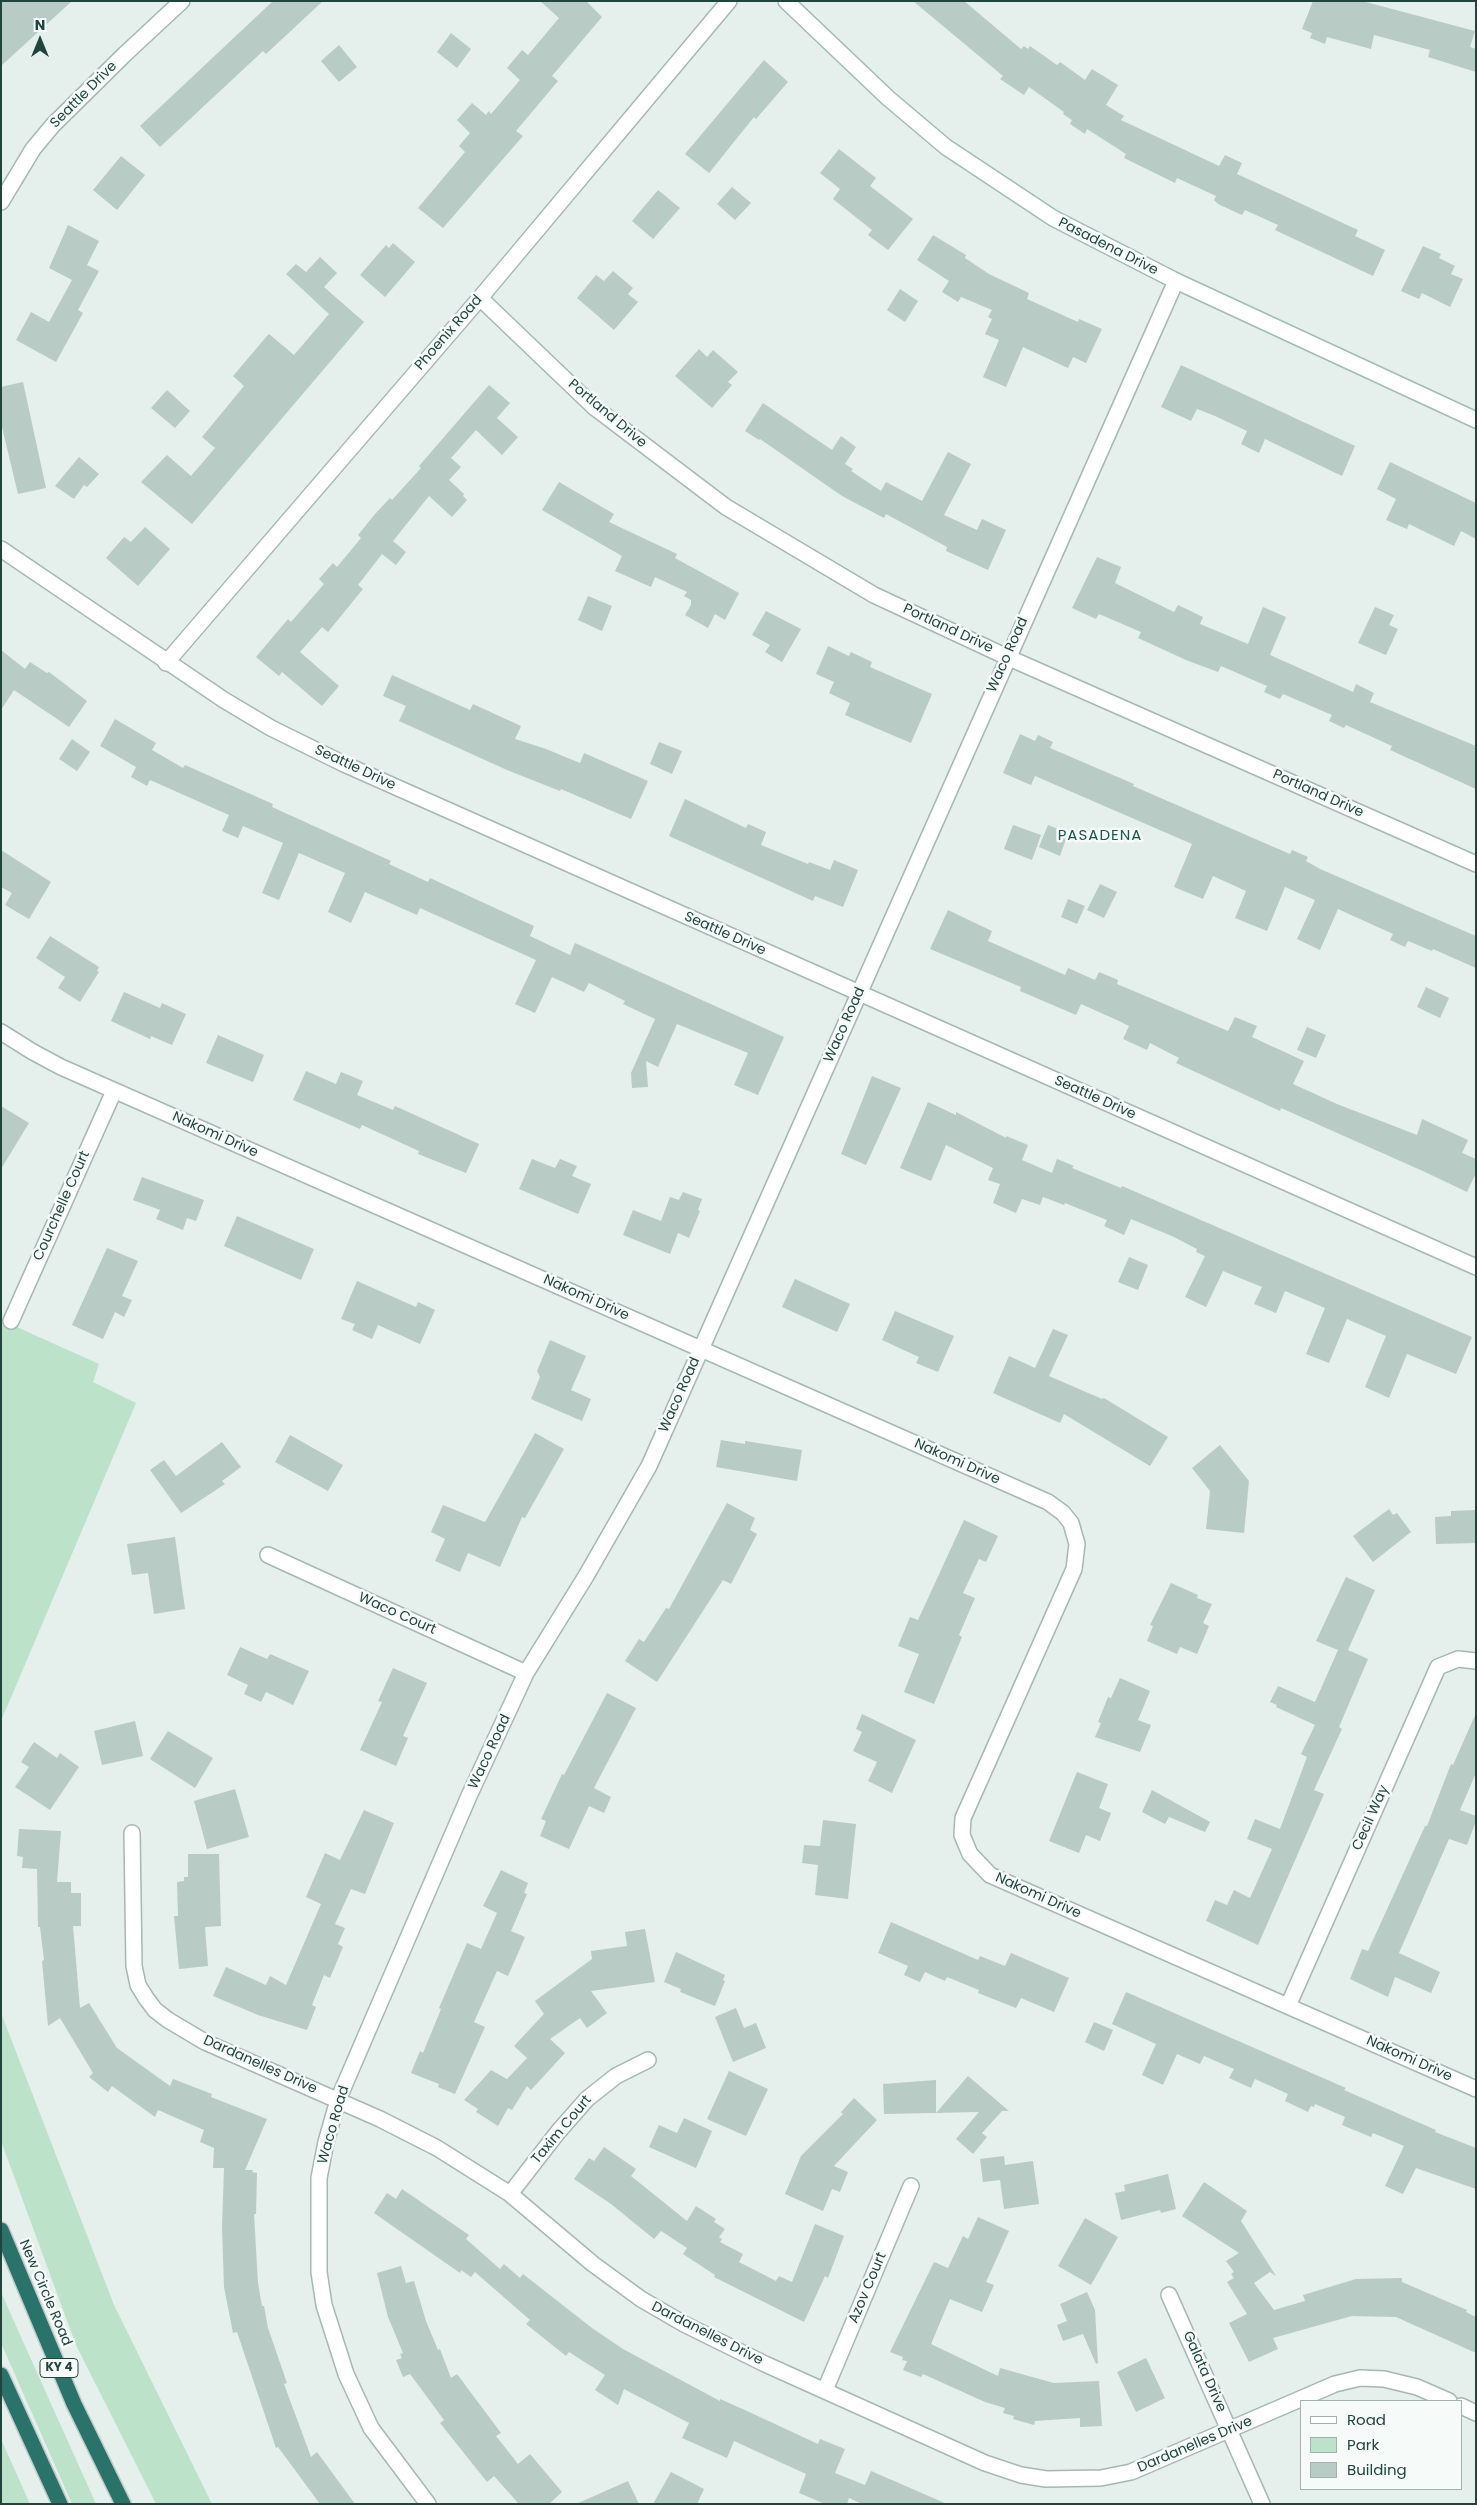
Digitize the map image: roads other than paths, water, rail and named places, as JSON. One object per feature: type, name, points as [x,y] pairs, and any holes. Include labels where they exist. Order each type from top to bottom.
[{"type":"highway","name":"New Circle Road","points":[[1,2230],[74,2404],[123,2504]]},
{"type":"highway","points":[[1,2375],[60,2504]]},
{"type":"street","name":"Seattle Drive","points":[[1,202],[33,149],[53,125],[182,1]]},
{"type":"street","name":"Phoenix Road","points":[[166,663],[480,298],[729,1]]},
{"type":"street","name":"Pasadena Drive","points":[[786,1],[888,98],[946,147],[1014,195],[1053,218],[1176,281],[1476,420]]},
{"type":"street","name":"Waco Road","points":[[428,2504],[371,2428],[346,2374],[324,2305],[318,2272],[317,2214],[319,2178],[326,2142],[338,2100],[469,1796],[526,1673],[595,1561],[649,1466],[1007,657],[1176,281]]},
{"type":"street","name":"Portland Drive","points":[[480,298],[594,407],[726,507],[874,595],[1007,657],[1476,864]]},
{"type":"street","name":"Seattle Drive","points":[[1,549],[166,663],[271,728],[344,764],[1476,1267]]},
{"type":"street","name":"Nakomi Drive","points":[[1,1032],[40,1056],[114,1091],[1048,1502],[1063,1513],[1071,1523],[1077,1544],[1074,1569],[963,1818],[962,1835],[970,1854],[978,1865],[990,1874],[1476,2089]]},
{"type":"street","name":"Courchelle Court","points":[[11,1321],[114,1091]]},
{"type":"street","name":"Waco Court","points":[[268,1555],[526,1673]]},
{"type":"street","name":"Cecil Way","points":[[1288,2006],[1438,1668],[1458,1659],[1476,1661]]},
{"type":"street","name":"Dardanelles Drive","points":[[132,1833],[134,1966],[138,1985],[146,1998],[155,2010],[168,2020],[205,2042],[338,2100],[437,2148],[510,2194],[593,2264],[640,2298],[684,2324],[985,2463],[1021,2475],[1046,2479],[1101,2478],[1131,2472],[1230,2431],[1335,2384],[1360,2378],[1384,2379],[1417,2387],[1447,2400]]},
{"type":"street","name":"Taxim Court","points":[[510,2194],[558,2132],[587,2099],[616,2076],[648,2060]]},
{"type":"street","name":"Azov Court","points":[[826,2390],[911,2186]]},
{"type":"street","name":"Galata Drive","points":[[1169,2295],[1262,2504]]},
{"type":"street","points":[[1462,2406],[1476,2413]]},
{"type":"district","name":"PASADENA","points":[[1100,836]]}]
